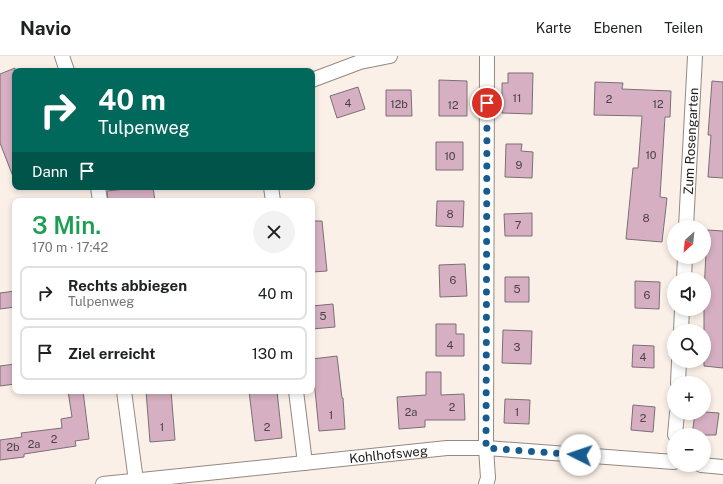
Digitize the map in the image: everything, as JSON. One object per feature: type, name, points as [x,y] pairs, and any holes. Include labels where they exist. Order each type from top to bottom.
[{"type":"street","points":[[62,56],[66,68]]},
{"type":"street","points":[[315,79],[360,62],[390,56]]},
{"type":"street","points":[[486,484],[488,478],[486,448],[487,56]]},
{"type":"street","name":"Zum Rosengarten","points":[[686,220],[695,56]]},
{"type":"street","points":[[124,394],[136,481]]},
{"type":"street","points":[[296,394],[305,463]]},
{"type":"street","name":"Kohlhofsweg","points":[[103,484],[447,448],[486,448],[667,461]]},
{"type":"street","points":[[711,466],[723,467]]},
{"type":"building","points":[[12,69],[12,174],[0,143],[0,74]]},
{"type":"building","points":[[508,73],[533,73],[532,114],[502,113],[502,83],[508,83]]},
{"type":"building","points":[[439,80],[467,81],[467,116],[439,116]]},
{"type":"building","points":[[712,81],[723,82],[723,178],[708,177],[711,135],[708,135]]},
{"type":"building","points":[[595,82],[623,83],[622,89],[671,91],[670,117],[665,117],[660,197],[667,198],[662,242],[626,239],[633,168],[638,168],[642,116],[594,115]]},
{"type":"building","points":[[358,87],[365,109],[337,118],[330,96]]},
{"type":"building","points":[[386,90],[411,90],[412,116],[386,116]]},
{"type":"building","points":[[436,142],[463,142],[463,170],[436,170]]},
{"type":"building","points":[[506,144],[522,144],[521,151],[533,152],[532,178],[505,177]]},
{"type":"building","points":[[153,190],[155,198],[108,198],[107,191]]},
{"type":"building","points":[[437,201],[464,201],[463,227],[436,226]]},
{"type":"building","points":[[532,213],[532,236],[505,236],[504,214]]},
{"type":"building","points":[[315,221],[322,221],[327,271],[315,272]]},
{"type":"building","points":[[711,230],[723,231],[723,368],[711,367],[711,324],[704,324],[704,316],[711,316],[711,272],[705,272],[705,264],[711,264]]},
{"type":"building","points":[[465,264],[467,296],[440,297],[439,265]]},
{"type":"building","points":[[505,277],[529,277],[529,302],[505,302]]},
{"type":"building","points":[[635,281],[660,282],[659,309],[635,308]]},
{"type":"building","points":[[12,291],[12,307],[0,309],[0,293]]},
{"type":"building","points":[[333,304],[335,327],[315,329],[315,306]]},
{"type":"building","points":[[436,324],[456,324],[456,334],[464,334],[464,356],[436,356]]},
{"type":"building","points":[[503,330],[532,331],[531,364],[502,363]]},
{"type":"building","points":[[633,345],[654,346],[654,368],[632,367]]},
{"type":"building","points":[[337,356],[343,398],[345,429],[319,431],[315,390],[315,359]]},
{"type":"building","points":[[12,364],[12,384],[0,386],[0,366]]},
{"type":"building","points":[[426,372],[441,372],[441,395],[464,394],[465,420],[425,420],[425,427],[399,429],[397,397],[426,395]]},
{"type":"building","points":[[68,394],[83,394],[89,439],[75,441],[76,446],[24,454],[24,457],[0,460],[0,440],[22,437],[21,433],[62,428],[61,419],[72,417]]},
{"type":"building","points":[[146,394],[171,394],[175,440],[150,442]]},
{"type":"building","points":[[249,394],[277,394],[282,438],[255,441]]},
{"type":"building","points":[[505,399],[530,400],[529,424],[504,423]]},
{"type":"building","points":[[633,405],[655,407],[653,432],[631,430]]},
{"type":"building","points":[[711,412],[719,413],[716,435],[711,435],[711,428],[693,428],[694,420],[711,420]]},
{"type":"route","points":[[487,103],[486,448],[580,455]]}]
